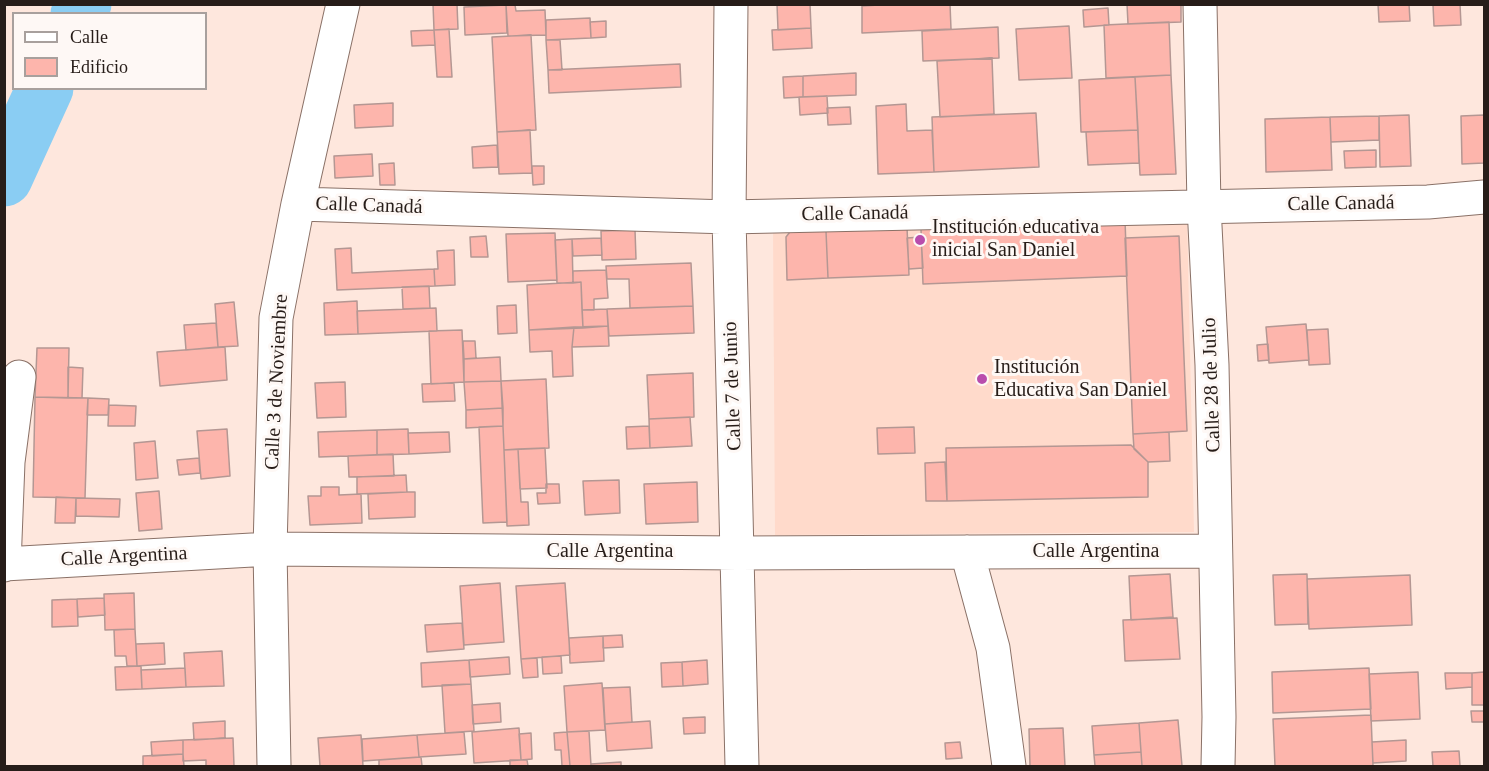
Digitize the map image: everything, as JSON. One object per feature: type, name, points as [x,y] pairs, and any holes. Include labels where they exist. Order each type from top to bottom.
[{"type":"street","name":"Calle 3 de Noviembre","points":[[274,766],[270,549],[276,318],[298,204],[343,4]]},
{"type":"street","name":"Calle 7 de Junio","points":[[731,4],[729,217],[742,766]]},
{"type":"street","name":"Calle 28 de Julio","points":[[1200,4],[1204,206],[1212,365],[1218,766]]},
{"type":"street","name":"Calle Canadá","points":[[298,204],[729,217],[1428,202],[1485,197]]},
{"type":"street","points":[[5,564],[8,462],[19,377]]},
{"type":"street","name":"Calle Argentina","points":[[5,564],[270,549],[738,553],[1215,551]]},
{"type":"street","points":[[967,552],[993,648],[1009,766]]},
{"type":"shaded area","name":"Institución Educativa San Daniel","points":[[1187,217],[1194,532],[775,535],[773,226]]},
{"type":"building","points":[[433,4],[457,4],[458,29],[434,30]]},
{"type":"building","points":[[777,4],[810,4],[811,28],[778,30]]},
{"type":"building","points":[[950,4],[951,29],[862,33],[862,6]]},
{"type":"building","points":[[1127,4],[1181,4],[1181,22],[1128,24]]},
{"type":"building","points":[[1378,4],[1409,4],[1410,21],[1379,22]]},
{"type":"building","points":[[1460,4],[1461,25],[1434,26],[1433,5]]},
{"type":"building","points":[[506,5],[515,5],[516,11],[545,10],[546,35],[508,36]]},
{"type":"building","points":[[506,5],[507,33],[465,35],[464,7]]},
{"type":"building","points":[[1108,8],[1109,25],[1084,27],[1083,10]]},
{"type":"building","points":[[590,18],[591,38],[546,40],[546,20]]},
{"type":"building","points":[[606,21],[606,37],[591,38],[590,22]]},
{"type":"building","points":[[1169,22],[1171,75],[1106,78],[1104,25]]},
{"type":"building","points":[[1069,26],[1072,78],[1019,80],[1016,29]]},
{"type":"building","points":[[998,27],[999,58],[923,61],[922,31]]},
{"type":"building","points":[[811,28],[812,48],[773,50],[772,30]]},
{"type":"building","points":[[449,29],[452,77],[437,77],[434,30]]},
{"type":"building","points":[[434,30],[435,45],[412,46],[411,31]]},
{"type":"building","points":[[531,35],[536,130],[497,132],[492,37]]},
{"type":"building","points":[[546,40],[560,40],[562,70],[548,70]]},
{"type":"building","points":[[992,58],[994,114],[940,117],[937,61]]},
{"type":"building","points":[[680,64],[681,87],[549,93],[548,70]]},
{"type":"building","points":[[856,73],[856,95],[803,97],[803,76]]},
{"type":"building","points":[[1171,75],[1176,174],[1140,175],[1135,77]]},
{"type":"building","points":[[803,76],[803,97],[784,98],[783,77]]},
{"type":"building","points":[[1135,77],[1138,130],[1081,132],[1079,80]]},
{"type":"building","points":[[827,96],[828,113],[800,115],[799,97]]},
{"type":"building","points":[[393,103],[393,126],[355,128],[354,105]]},
{"type":"building","points":[[906,104],[907,131],[932,130],[934,172],[878,174],[876,106]]},
{"type":"building","points":[[850,107],[851,124],[828,125],[827,108]]},
{"type":"building","points":[[1036,113],[1039,167],[934,172],[932,117]]},
{"type":"building","points":[[1409,115],[1411,166],[1380,167],[1379,116]]},
{"type":"building","points":[[1484,115],[1484,163],[1462,164],[1461,116]]},
{"type":"building","points":[[1379,116],[1379,140],[1331,142],[1330,117]]},
{"type":"building","points":[[1330,117],[1332,170],[1266,172],[1265,119]]},
{"type":"building","points":[[530,130],[532,173],[499,174],[497,132]]},
{"type":"building","points":[[1138,130],[1139,163],[1088,165],[1086,132]]},
{"type":"building","points":[[497,145],[498,167],[473,168],[472,147]]},
{"type":"building","points":[[1376,150],[1376,167],[1345,168],[1344,151]]},
{"type":"building","points":[[372,154],[373,176],[335,178],[334,156]]},
{"type":"building","points":[[394,163],[395,185],[380,185],[379,164]]},
{"type":"building","points":[[532,166],[544,166],[544,184],[533,185]]},
{"type":"building","points":[[1125,220],[1127,276],[923,284],[921,229]]},
{"type":"building","points":[[907,227],[909,275],[828,278],[826,231]]},
{"type":"building","points":[[793,228],[826,231],[828,278],[787,280],[786,237]]},
{"type":"building","points":[[635,230],[636,259],[602,260],[601,231]]},
{"type":"building","points":[[555,233],[557,280],[508,282],[506,234]]},
{"type":"building","points":[[486,236],[488,257],[471,257],[470,237]]},
{"type":"building","points":[[1179,236],[1187,431],[1133,434],[1125,238]]},
{"type":"building","points":[[921,237],[923,268],[909,269],[907,238]]},
{"type":"building","points":[[601,238],[602,255],[573,256],[572,239]]},
{"type":"building","points":[[572,239],[573,283],[557,283],[555,240]]},
{"type":"building","points":[[351,248],[352,273],[434,269],[435,286],[337,290],[335,249]]},
{"type":"building","points":[[454,250],[455,285],[435,286],[434,269],[438,269],[437,251]]},
{"type":"building","points":[[691,263],[693,306],[630,308],[629,279],[607,279],[606,266]]},
{"type":"building","points":[[606,270],[608,298],[594,299],[594,310],[582,310],[581,282],[573,283],[573,271]]},
{"type":"building","points":[[581,282],[583,328],[529,330],[527,285]]},
{"type":"building","points":[[429,286],[430,308],[403,309],[402,287]]},
{"type":"building","points":[[357,301],[358,334],[325,335],[324,303]]},
{"type":"building","points":[[234,302],[238,346],[218,347],[215,304]]},
{"type":"building","points":[[516,305],[517,333],[498,334],[497,306]]},
{"type":"building","points":[[693,306],[694,333],[609,336],[607,309]]},
{"type":"building","points":[[436,308],[437,331],[358,334],[357,311]]},
{"type":"building","points":[[607,309],[608,326],[583,328],[582,310]]},
{"type":"building","points":[[216,323],[218,347],[186,350],[184,325]]},
{"type":"building","points":[[1306,324],[1309,360],[1269,363],[1266,327]]},
{"type":"building","points":[[608,326],[609,346],[572,347],[574,327]]},
{"type":"building","points":[[574,327],[573,376],[553,377],[552,351],[530,352],[529,330]]},
{"type":"building","points":[[1328,329],[1330,364],[1309,365],[1307,330]]},
{"type":"building","points":[[462,330],[464,382],[431,384],[429,331]]},
{"type":"building","points":[[463,341],[475,341],[476,358],[464,359]]},
{"type":"building","points":[[1268,344],[1269,360],[1258,361],[1257,345]]},
{"type":"building","points":[[225,347],[227,380],[160,386],[157,352]]},
{"type":"building","points":[[37,348],[69,348],[68,398],[35,397]]},
{"type":"building","points":[[500,357],[501,381],[464,382],[464,359]]},
{"type":"building","points":[[68,367],[83,368],[82,398],[68,398]]},
{"type":"building","points":[[693,373],[694,417],[649,419],[647,375]]},
{"type":"building","points":[[546,379],[549,448],[504,450],[501,381]]},
{"type":"building","points":[[501,381],[503,408],[466,410],[464,382]]},
{"type":"building","points":[[345,382],[346,417],[317,418],[315,383]]},
{"type":"building","points":[[454,383],[455,401],[423,402],[422,384]]},
{"type":"building","points":[[35,397],[88,398],[85,498],[33,497]]},
{"type":"building","points":[[88,398],[109,399],[108,415],[87,415]]},
{"type":"building","points":[[109,405],[136,406],[135,426],[108,426]]},
{"type":"building","points":[[503,408],[503,426],[466,428],[466,410]]},
{"type":"building","points":[[690,417],[692,446],[650,448],[649,419]]},
{"type":"building","points":[[503,426],[507,522],[483,523],[479,427]]},
{"type":"building","points":[[649,426],[650,448],[627,449],[626,427]]},
{"type":"building","points":[[914,427],[915,453],[878,454],[877,428]]},
{"type":"building","points":[[227,429],[230,476],[201,479],[197,431]]},
{"type":"building","points":[[408,429],[409,454],[377,455],[377,430]]},
{"type":"building","points":[[377,430],[377,455],[319,457],[318,432]]},
{"type":"building","points":[[449,432],[450,452],[409,454],[408,433]]},
{"type":"building","points":[[1169,432],[1170,461],[1148,462],[1134,449],[1133,434]]},
{"type":"building","points":[[155,441],[158,478],[136,480],[134,443]]},
{"type":"building","points":[[1131,445],[1148,462],[1148,497],[947,501],[946,448]]},
{"type":"building","points":[[545,448],[547,488],[520,489],[518,449]]},
{"type":"building","points":[[518,449],[521,502],[528,502],[529,525],[507,526],[504,450]]},
{"type":"building","points":[[393,454],[394,476],[349,477],[348,456]]},
{"type":"building","points":[[199,458],[200,473],[179,475],[177,460]]},
{"type":"building","points":[[945,462],[947,501],[926,501],[925,463]]},
{"type":"building","points":[[406,475],[407,492],[357,494],[357,477]]},
{"type":"building","points":[[619,480],[620,513],[585,515],[583,481]]},
{"type":"building","points":[[697,482],[698,522],[646,524],[644,484]]},
{"type":"building","points":[[546,484],[559,484],[560,503],[538,504],[537,493],[546,493]]},
{"type":"building","points":[[321,487],[339,487],[339,495],[361,494],[362,523],[310,525],[308,496],[321,496]]},
{"type":"building","points":[[159,491],[162,529],[139,531],[136,493]]},
{"type":"building","points":[[415,492],[415,517],[369,519],[368,494]]},
{"type":"building","points":[[56,497],[76,498],[75,523],[55,523]]},
{"type":"building","points":[[76,498],[120,499],[119,517],[76,516]]},
{"type":"building","points":[[1170,574],[1173,617],[1131,620],[1129,576]]},
{"type":"building","points":[[1307,574],[1308,624],[1275,625],[1273,575]]},
{"type":"building","points":[[1410,575],[1412,625],[1309,629],[1307,579]]},
{"type":"building","points":[[500,583],[504,642],[464,645],[460,586]]},
{"type":"building","points":[[565,583],[570,655],[521,659],[516,586]]},
{"type":"building","points":[[134,593],[135,629],[105,630],[104,594]]},
{"type":"building","points":[[104,598],[105,615],[78,617],[77,599]]},
{"type":"building","points":[[77,599],[78,626],[52,627],[52,600]]},
{"type":"building","points":[[1177,618],[1180,659],[1125,661],[1123,620]]},
{"type":"building","points":[[462,623],[464,649],[427,652],[425,625]]},
{"type":"building","points":[[135,629],[137,666],[127,666],[126,656],[115,656],[114,630]]},
{"type":"building","points":[[622,635],[623,647],[603,648],[603,636]]},
{"type":"building","points":[[603,636],[604,661],[570,663],[569,638]]},
{"type":"building","points":[[164,643],[165,664],[137,666],[136,644]]},
{"type":"building","points":[[222,651],[224,686],[186,687],[184,653]]},
{"type":"building","points":[[561,656],[562,673],[543,674],[542,657]]},
{"type":"building","points":[[509,657],[510,674],[470,677],[469,660]]},
{"type":"building","points":[[537,658],[538,677],[523,678],[521,659]]},
{"type":"building","points":[[469,660],[471,684],[422,687],[421,663]]},
{"type":"building","points":[[707,660],[708,684],[683,686],[682,662]]},
{"type":"building","points":[[682,662],[683,686],[662,687],[661,663]]},
{"type":"building","points":[[141,666],[142,689],[116,690],[115,667]]},
{"type":"building","points":[[185,668],[186,687],[142,689],[141,670]]},
{"type":"building","points":[[1369,668],[1371,709],[1273,713],[1272,672]]},
{"type":"building","points":[[1418,672],[1420,719],[1371,721],[1369,674]]},
{"type":"building","points":[[1484,672],[1484,705],[1472,705],[1472,673]]},
{"type":"building","points":[[1445,673],[1472,673],[1472,687],[1446,689]]},
{"type":"building","points":[[602,683],[605,730],[567,732],[564,686]]},
{"type":"building","points":[[471,684],[474,731],[445,733],[442,685]]},
{"type":"building","points":[[630,687],[632,722],[605,724],[603,688]]},
{"type":"building","points":[[500,703],[501,722],[473,724],[472,705]]},
{"type":"building","points":[[1471,711],[1484,711],[1484,722],[1472,722]]},
{"type":"building","points":[[1371,715],[1373,766],[1275,766],[1273,719]]},
{"type":"building","points":[[705,717],[705,733],[684,734],[683,718]]},
{"type":"building","points":[[1178,720],[1182,766],[1142,766],[1139,723]]},
{"type":"building","points":[[225,721],[225,738],[194,740],[193,723]]},
{"type":"building","points":[[650,721],[652,748],[607,751],[605,724]]},
{"type":"building","points":[[1139,723],[1141,752],[1094,755],[1092,726]]},
{"type":"building","points":[[519,728],[521,760],[474,763],[472,732]]},
{"type":"building","points":[[1063,728],[1065,766],[1030,766],[1029,729]]},
{"type":"building","points":[[589,731],[591,766],[570,766],[567,732]]},
{"type":"building","points":[[464,732],[466,754],[419,757],[417,735]]},
{"type":"building","points":[[567,732],[570,766],[562,766],[561,750],[555,750],[554,733]]},
{"type":"building","points":[[531,733],[532,759],[521,760],[519,734]]},
{"type":"building","points":[[361,735],[363,766],[320,766],[318,738]]},
{"type":"building","points":[[417,735],[419,757],[363,761],[362,739]]},
{"type":"building","points":[[233,738],[234,766],[206,766],[206,760],[183,761],[183,740]]},
{"type":"building","points":[[183,740],[183,754],[152,756],[151,742]]},
{"type":"building","points":[[1406,740],[1406,761],[1373,763],[1372,742]]},
{"type":"building","points":[[960,742],[962,758],[946,759],[945,743]]},
{"type":"building","points":[[1459,751],[1460,766],[1433,766],[1432,752]]},
{"type":"building","points":[[1141,752],[1142,766],[1095,766],[1094,755]]},
{"type":"building","points":[[183,754],[184,766],[143,766],[143,756]]},
{"type":"building","points":[[421,757],[422,766],[379,766],[379,760]]},
{"type":"building","points":[[510,760],[527,760],[528,766],[510,766]]},
{"type":"building","points":[[621,762],[621,766],[591,766],[591,764]]},
{"type":"waterway","points":[[80,12],[83,4]]},
{"type":"waterway","points":[[4,178],[44,90]]},
{"type":"place","name":"Institución educativa inicial San Daniel","points":[[920,240]]},
{"type":"place","name":"Institución Educativa San Daniel","points":[[982,379]]}]
